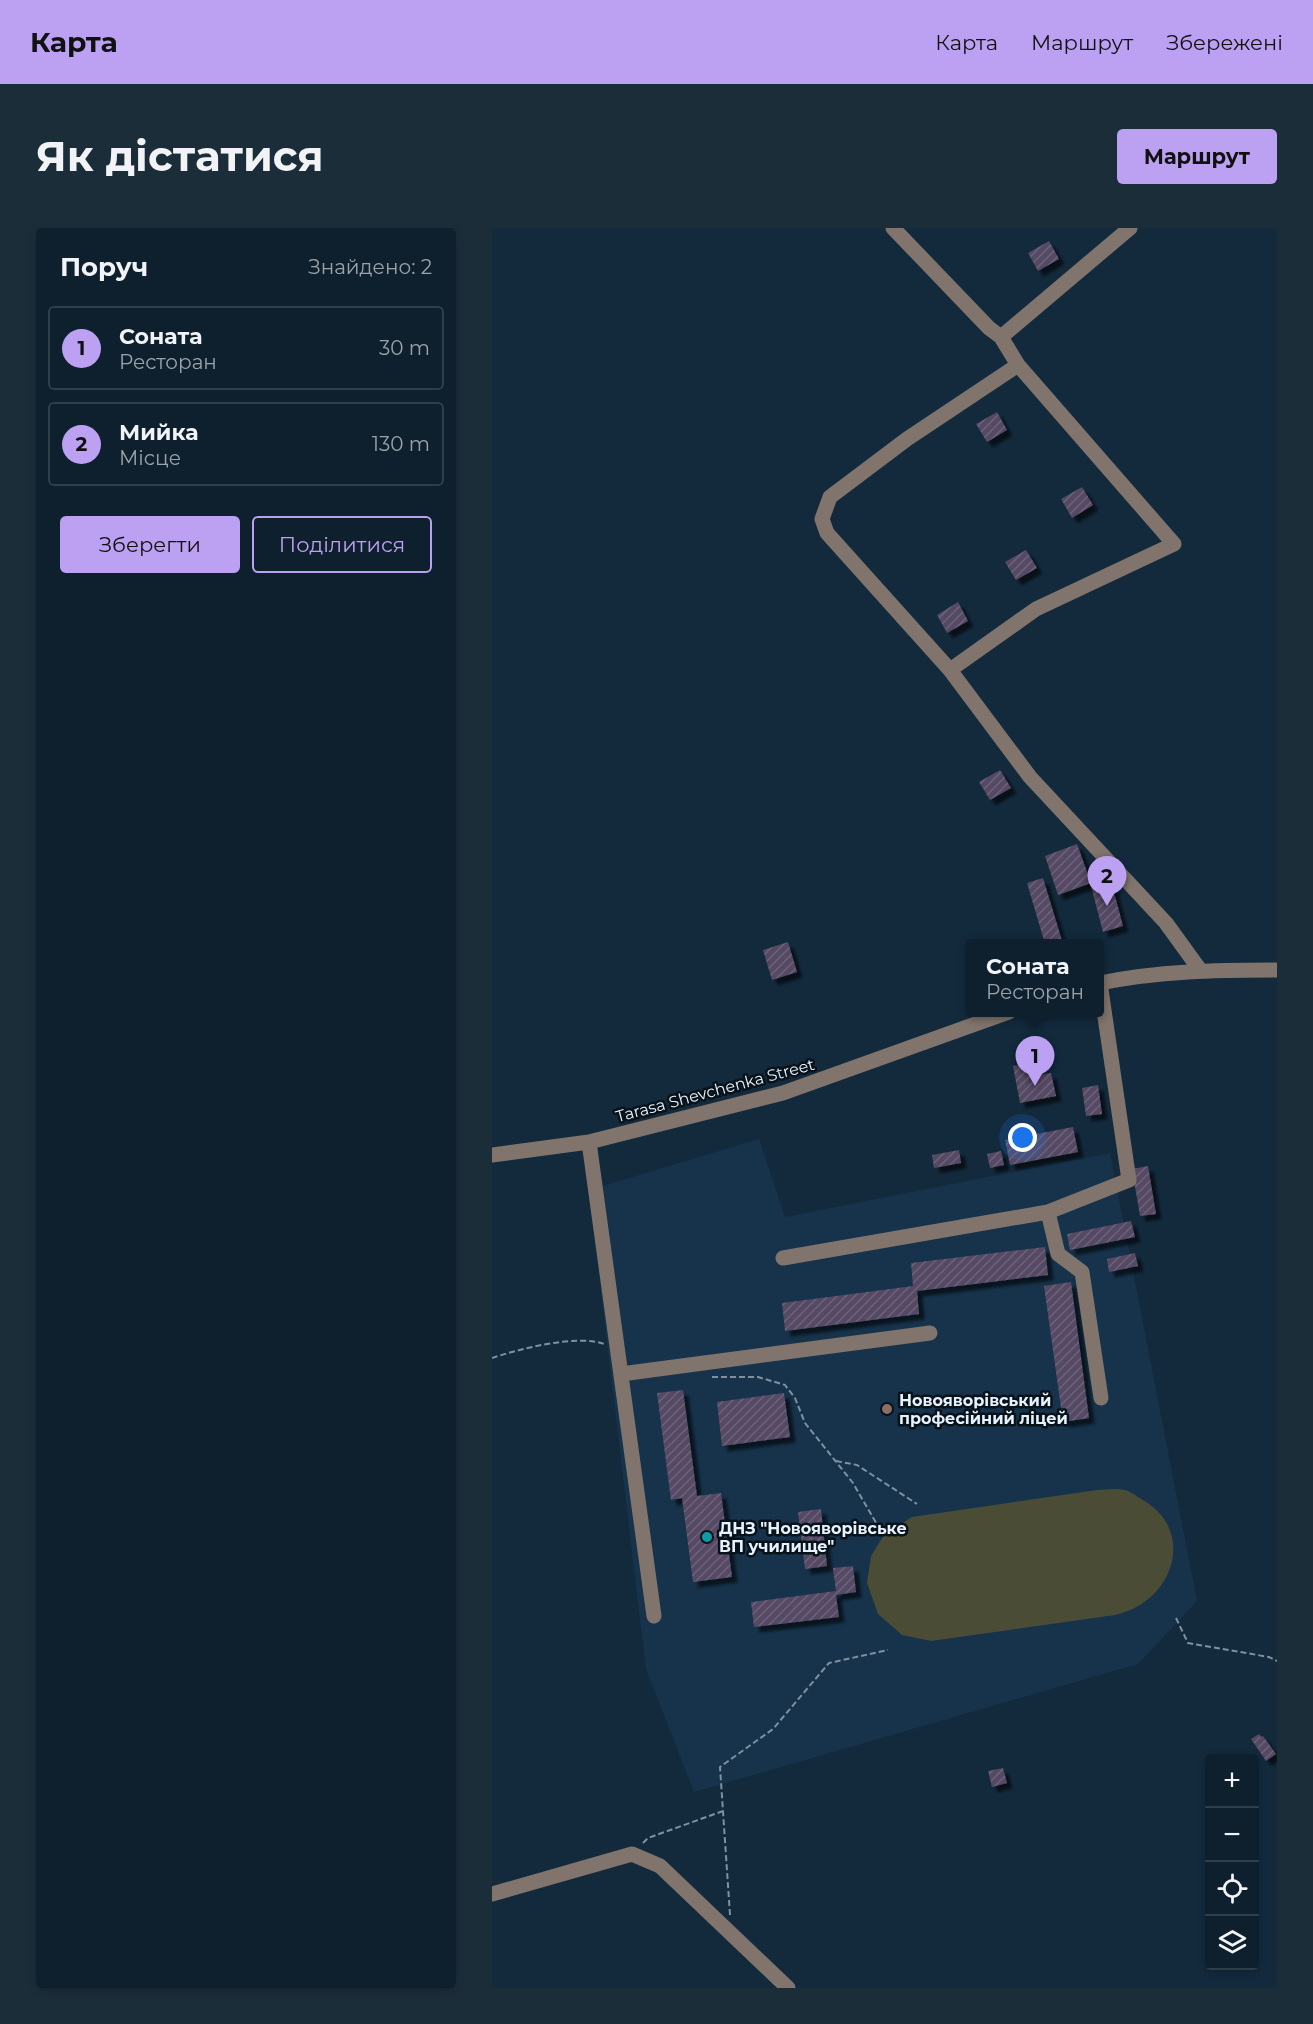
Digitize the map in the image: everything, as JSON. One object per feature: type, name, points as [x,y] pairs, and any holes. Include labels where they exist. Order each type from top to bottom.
[{"type":"street","points":[[893,228],[988,328],[1001,337],[1018,365],[1174,544],[1036,609],[950,670]]},
{"type":"street","points":[[1001,337],[1131,228]]},
{"type":"street","points":[[1018,365],[907,439],[830,497],[822,519],[827,533],[950,670],[1030,777],[1166,923],[1200,970]]},
{"type":"street","points":[[1104,982],[1152,974],[1200,970],[1277,970]]},
{"type":"street","points":[[783,1258],[1048,1212],[1129,1180],[1104,1010]]},
{"type":"street","name":"Tarasa Shevchenka Street","points":[[492,1155],[589,1142],[783,1093],[995,1017]]},
{"type":"street","points":[[589,1142],[654,1616]]},
{"type":"street","points":[[1048,1212],[1058,1254],[1082,1272],[1101,1398]]},
{"type":"street","points":[[621,1374],[930,1333]]},
{"type":"street","points":[[492,1894],[632,1854],[660,1866],[788,1988]]},
{"type":"path","points":[[492,1358],[511,1351],[580,1341],[598,1342],[610,1346],[618,1356]]},
{"type":"path","points":[[707,1377],[758,1377],[785,1385],[795,1398],[805,1423],[852,1483],[879,1528]]},
{"type":"path","points":[[836,1461],[857,1465],[917,1504]]},
{"type":"path","points":[[1176,1618],[1188,1643],[1269,1657],[1277,1661]]},
{"type":"path","points":[[732,1934],[720,1767],[773,1729],[829,1663],[888,1650]]},
{"type":"path","points":[[632,1854],[648,1838],[723,1811]]},
{"type":"shaded area","name":"Новояворівський професійний ліцей","points":[[759,1139],[785,1217],[1110,1153],[1197,1601],[1138,1664],[694,1792],[646,1669],[589,1190]]},
{"type":"green space","points":[[1097,1490],[1129,1491],[1158,1512],[1169,1528],[1173,1545],[1172,1563],[1164,1580],[1152,1596],[1136,1608],[1115,1615],[931,1641],[902,1635],[878,1614],[867,1583],[871,1556],[884,1535],[912,1517]]},
{"type":"building","points":[[1049,241],[1059,259],[1038,271],[1028,253]]},
{"type":"building","points":[[997,412],[1007,430],[987,442],[976,424]]},
{"type":"building","points":[[1082,487],[1093,505],[1072,518],[1061,499]]},
{"type":"building","points":[[1026,550],[1037,568],[1016,580],[1005,562]]},
{"type":"building","points":[[958,602],[968,621],[947,633],[937,615]]},
{"type":"building","points":[[1000,770],[1011,788],[990,800],[979,782]]},
{"type":"building","points":[[1077,844],[1091,883],[1058,895],[1045,856]]},
{"type":"building","points":[[1043,878],[1061,939],[1044,939],[1027,883]]},
{"type":"building","points":[[1111,881],[1123,926],[1103,932],[1091,886]]},
{"type":"building","points":[[788,942],[797,972],[772,980],[763,950]]},
{"type":"building","points":[[1035,1062],[1037,1075],[1051,1073],[1056,1096],[1020,1103],[1013,1066]]},
{"type":"building","points":[[1098,1085],[1102,1114],[1086,1116],[1082,1088]]},
{"type":"building","points":[[1073,1127],[1078,1152],[1010,1165],[1005,1140]]},
{"type":"building","points":[[959,1150],[961,1163],[934,1168],[932,1155]]},
{"type":"building","points":[[1001,1151],[1004,1165],[990,1168],[987,1154]]},
{"type":"building","points":[[1148,1166],[1156,1214],[1140,1216],[1132,1169]]},
{"type":"building","points":[[1131,1221],[1135,1237],[1070,1250],[1067,1234]]},
{"type":"building","points":[[1045,1247],[1048,1275],[917,1291],[919,1314],[785,1331],[782,1303],[913,1286],[911,1263]]},
{"type":"building","points":[[1135,1253],[1138,1266],[1109,1272],[1107,1259]]},
{"type":"building","points":[[1071,1282],[1089,1418],[1063,1422],[1044,1286]]},
{"type":"building","points":[[683,1390],[697,1496],[721,1493],[732,1577],[693,1582],[682,1498],[671,1500],[657,1393]]},
{"type":"building","points":[[784,1393],[790,1437],[722,1446],[717,1402]]},
{"type":"building","points":[[821,1509],[827,1566],[805,1569],[798,1512]]},
{"type":"building","points":[[853,1566],[856,1592],[836,1595],[839,1617],[754,1627],[751,1602],[836,1591],[833,1568]]},
{"type":"building","points":[[1259,1734],[1276,1754],[1266,1761],[1251,1739]]},
{"type":"building","points":[[1003,1768],[1007,1783],[992,1787],[988,1771]]},
{"type":"place","name":"Мийка","points":[[1107,906]]},
{"type":"place","name":"Соната","points":[[1035,1086]]},
{"type":"place","name":"Новояворівський професійний ліцей","points":[[887,1409]]},
{"type":"place","name":"ДНЗ \"Новояворівське ВП училище\"","points":[[707,1537]]}]
